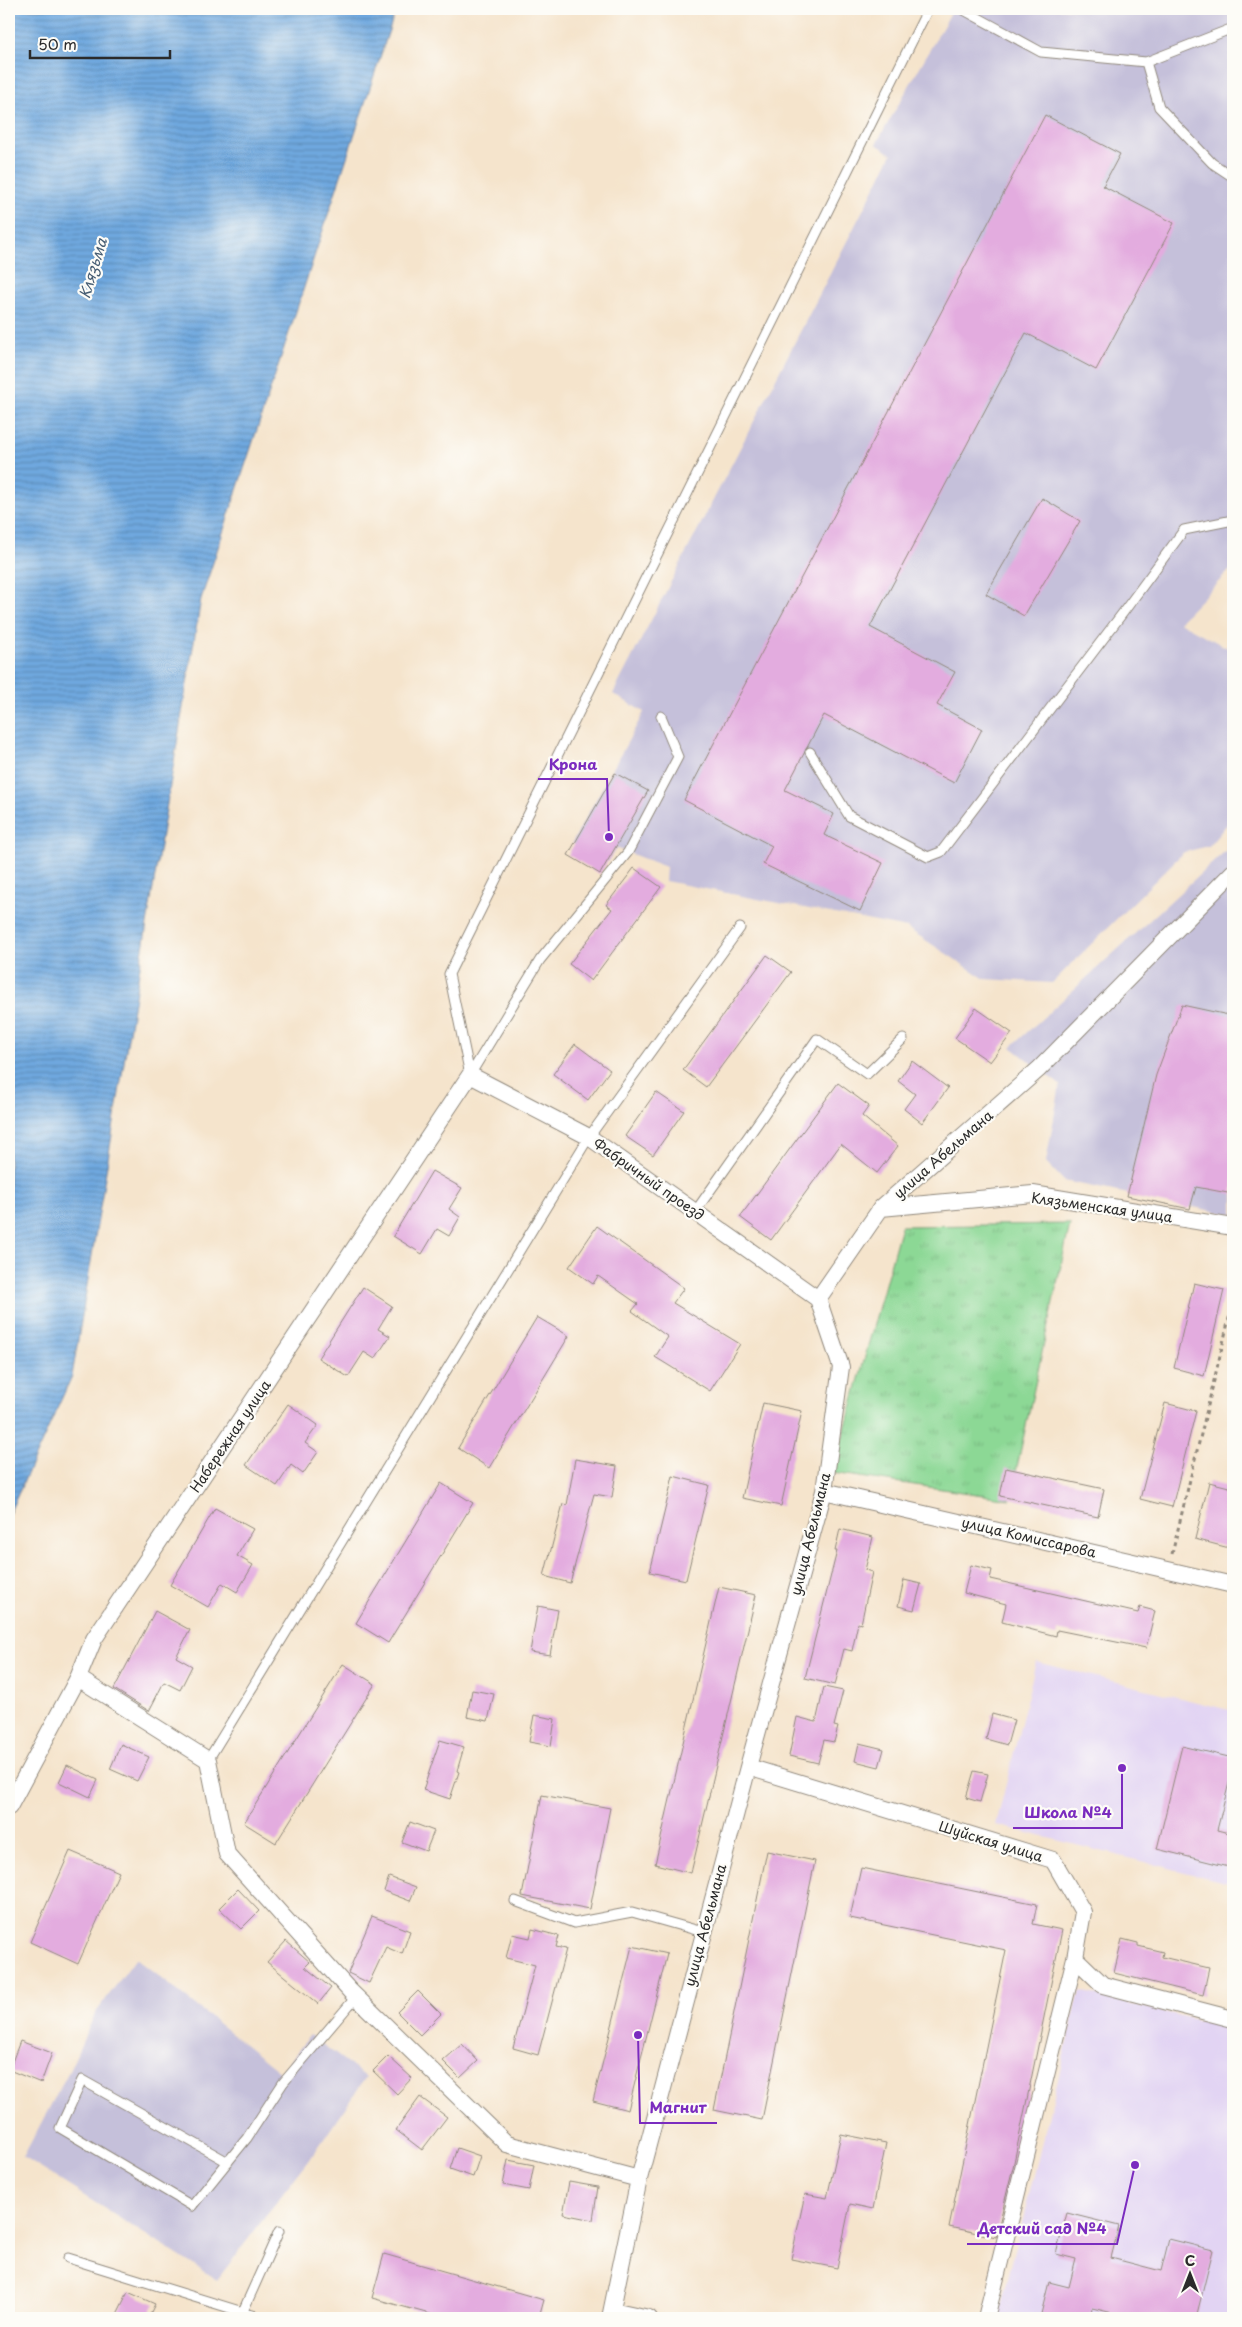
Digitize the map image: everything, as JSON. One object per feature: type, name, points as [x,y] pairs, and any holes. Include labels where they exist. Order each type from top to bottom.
[{"type":"street","name":"улица Абельмана","points":[[611,2314],[639,2178],[703,1932],[824,1491],[841,1367],[818,1299],[881,1208],[1039,1069],[1233,872]]},
{"type":"street","name":"Фабричный проезд","points":[[470,1076],[589,1137],[818,1299]]},
{"type":"street","name":"Набережная улица","points":[[9,1807],[78,1678],[94,1639],[470,1076]]},
{"type":"street","name":"Клязьменская улица","points":[[881,1208],[1033,1194],[1233,1227]]},
{"type":"street","name":"улица Комиссарова","points":[[824,1491],[1169,1568],[1233,1585]]},
{"type":"street","points":[[78,1678],[208,1760],[228,1854],[356,1997],[507,2144],[639,2178]]},
{"type":"street","name":"Шуйская улица","points":[[748,1766],[1053,1860],[1083,1912],[1075,1958],[986,2318]]},
{"type":"street","points":[[1075,1958],[1103,1985],[1233,2019]]},
{"type":"street","points":[[611,2314],[649,2318]]},
{"type":"lane","points":[[470,1076],[449,974],[928,9]]},
{"type":"lane","points":[[962,9],[1041,52],[1146,62],[1233,28]]},
{"type":"lane","points":[[1146,62],[1158,107],[1212,164],[1233,177]]},
{"type":"lane","points":[[810,752],[849,816],[928,857],[941,852],[1184,530],[1233,520]]},
{"type":"lane","points":[[470,1076],[540,960],[628,852],[678,757],[662,716]]},
{"type":"lane","points":[[208,1760],[589,1137],[740,928]]},
{"type":"lane","points":[[695,1212],[817,1039],[867,1074],[903,1039]]},
{"type":"lane","points":[[515,1901],[574,1923],[632,1912],[703,1932]]},
{"type":"lane","points":[[228,2162],[82,2080],[60,2128],[192,2206],[228,2162],[247,2138],[283,2083],[356,1997]]},
{"type":"lane","points":[[240,2316],[279,2231]]},
{"type":"lane","points":[[68,2258],[240,2316],[262,2318]]},
{"type":"path","points":[[1169,1568],[1233,1302]]},
{"type":"shaded area","points":[[953,9],[1027,9],[1033,12],[1038,9],[1233,9],[1233,567],[1179,622],[1233,651],[1233,817],[1209,846],[1184,852],[1052,983],[985,979],[907,928],[665,881],[666,867],[616,848],[608,862],[572,843],[644,712],[613,694],[892,154],[876,144]]},
{"type":"shaded area","points":[[1233,844],[1233,1215],[1064,1181],[1046,1162],[1060,1085],[1011,1047]]},
{"type":"shaded area","points":[[1036,1662],[1233,1711],[1233,1884],[996,1825]]},
{"type":"shaded area","points":[[136,1958],[281,2073],[310,2035],[366,2077],[317,2149],[217,2280],[23,2157],[70,2069],[95,2014]]},
{"type":"shaded area","points":[[1080,1991],[1233,2029],[1233,2301],[1229,2318],[998,2318]]},
{"type":"green space","points":[[1070,1224],[1010,1499],[833,1473],[901,1226]]},
{"type":"water","name":"Клязьма","points":[[9,9],[396,9],[201,599],[72,1376],[9,1514]]},
{"type":"building","points":[[1045,115],[1120,154],[1103,186],[1174,223],[1096,370],[1026,333],[870,627],[955,672],[937,705],[982,729],[954,783],[824,715],[785,790],[834,814],[824,835],[883,863],[860,911],[763,864],[772,846],[684,800]]},
{"type":"building","points":[[1042,498],[1080,521],[1024,616],[986,594]]},
{"type":"building","points":[[615,773],[648,791],[600,874],[568,855]]},
{"type":"building","points":[[634,868],[661,887],[591,981],[569,964],[612,909],[606,905]]},
{"type":"building","points":[[767,955],[791,972],[706,1087],[683,1070]]},
{"type":"building","points":[[1182,1005],[1233,1016],[1233,1194],[1196,1187],[1190,1209],[1127,1196],[1156,1075]]},
{"type":"building","points":[[976,1008],[1012,1033],[990,1062],[955,1038]]},
{"type":"building","points":[[575,1044],[610,1070],[588,1100],[553,1074]]},
{"type":"building","points":[[912,1061],[948,1088],[922,1123],[904,1109],[915,1094],[898,1081]]},
{"type":"building","points":[[838,1083],[869,1106],[862,1116],[898,1146],[877,1173],[841,1144],[771,1240],[740,1217]]},
{"type":"building","points":[[656,1092],[684,1111],[653,1155],[625,1136]]},
{"type":"building","points":[[432,1171],[462,1188],[449,1209],[460,1217],[449,1236],[437,1229],[422,1254],[393,1236]]},
{"type":"building","points":[[597,1226],[684,1288],[673,1303],[740,1344],[710,1391],[655,1357],[668,1337],[632,1311],[638,1304],[598,1276],[593,1284],[569,1267]]},
{"type":"building","points":[[1194,1283],[1224,1290],[1204,1376],[1174,1368]]},
{"type":"building","points":[[363,1287],[392,1306],[378,1329],[390,1336],[375,1359],[364,1352],[348,1377],[318,1358]]},
{"type":"building","points":[[537,1317],[569,1336],[489,1468],[458,1448]]},
{"type":"building","points":[[763,1403],[802,1411],[781,1506],[742,1498]]},
{"type":"building","points":[[1165,1403],[1196,1411],[1172,1507],[1140,1499]]},
{"type":"building","points":[[288,1404],[318,1425],[305,1443],[318,1452],[303,1474],[291,1465],[277,1486],[246,1465]]},
{"type":"building","points":[[575,1459],[617,1466],[612,1497],[594,1494],[570,1583],[544,1576],[563,1504],[567,1505]]},
{"type":"building","points":[[1006,1468],[1104,1489],[1098,1517],[1000,1496]]},
{"type":"building","points":[[673,1476],[709,1485],[686,1580],[650,1572]]},
{"type":"building","points":[[1209,1482],[1233,1488],[1233,1549],[1195,1539]]},
{"type":"building","points":[[441,1483],[473,1503],[388,1643],[356,1623]]},
{"type":"building","points":[[215,1508],[253,1529],[237,1556],[253,1565],[237,1592],[222,1583],[208,1607],[170,1585]]},
{"type":"building","points":[[840,1529],[873,1537],[865,1570],[872,1572],[861,1624],[858,1623],[852,1651],[844,1649],[835,1685],[805,1678],[837,1551],[835,1551]]},
{"type":"building","points":[[971,1565],[992,1570],[990,1579],[1138,1613],[1140,1607],[1155,1611],[1146,1648],[1057,1630],[1056,1636],[1002,1622],[1006,1604],[964,1593]]},
{"type":"building","points":[[904,1580],[921,1584],[914,1610],[898,1606]]},
{"type":"building","points":[[719,1587],[756,1595],[691,1873],[655,1864]]},
{"type":"building","points":[[538,1606],[558,1610],[550,1655],[530,1652]]},
{"type":"building","points":[[155,1611],[190,1630],[176,1657],[192,1666],[180,1690],[164,1682],[149,1711],[114,1689]]},
{"type":"building","points":[[343,1664],[375,1684],[276,1843],[244,1823]]},
{"type":"building","points":[[824,1687],[843,1691],[834,1726],[838,1727],[834,1742],[824,1740],[818,1763],[789,1756],[797,1717],[816,1722]]},
{"type":"building","points":[[472,1690],[494,1694],[488,1721],[467,1717]]},
{"type":"building","points":[[992,1714],[1014,1720],[1007,1745],[986,1739]]},
{"type":"building","points":[[534,1715],[555,1719],[551,1746],[529,1742]]},
{"type":"building","points":[[440,1740],[464,1747],[457,1771],[459,1772],[450,1799],[423,1790]]},
{"type":"building","points":[[859,1743],[884,1749],[879,1767],[855,1761]]},
{"type":"building","points":[[121,1744],[149,1757],[137,1781],[110,1769]]},
{"type":"building","points":[[1182,1746],[1233,1758],[1233,1767],[1217,1830],[1233,1834],[1233,1868],[1157,1849]]},
{"type":"building","points":[[67,1765],[98,1780],[90,1797],[59,1782]]},
{"type":"building","points":[[974,1771],[988,1774],[980,1802],[966,1798]]},
{"type":"building","points":[[542,1795],[610,1808],[590,1909],[522,1896]]},
{"type":"building","points":[[410,1822],[434,1831],[426,1851],[402,1842]]},
{"type":"building","points":[[70,1851],[119,1872],[78,1964],[30,1942]]},
{"type":"building","points":[[767,1851],[815,1861],[762,2120],[714,2110]]},
{"type":"building","points":[[861,1868],[1037,1904],[1033,1924],[1062,1930],[1013,2167],[996,2237],[949,2227],[1006,1950],[850,1918]]},
{"type":"building","points":[[389,1877],[416,1887],[410,1901],[384,1891]]},
{"type":"building","points":[[238,1889],[259,1911],[241,1929],[219,1908]]},
{"type":"building","points":[[372,1916],[410,1931],[402,1954],[386,1947],[369,1983],[348,1973]]},
{"type":"building","points":[[532,1929],[559,1936],[556,1947],[566,1949],[538,2055],[513,2048],[535,1965],[506,1958],[512,1934],[530,1938]]},
{"type":"building","points":[[1122,1939],[1138,1943],[1138,1946],[1163,1952],[1162,1957],[1209,1968],[1203,1995],[1114,1973]]},
{"type":"building","points":[[286,1941],[310,1962],[305,1967],[331,1988],[318,2004],[267,1962]]},
{"type":"building","points":[[632,1946],[667,1954],[628,2110],[593,2101]]},
{"type":"building","points":[[418,1991],[441,2014],[420,2035],[397,2012]]},
{"type":"building","points":[[20,2041],[52,2053],[41,2083],[9,2070]]},
{"type":"building","points":[[462,2044],[478,2061],[460,2078],[443,2061]]},
{"type":"building","points":[[388,2056],[412,2078],[397,2094],[373,2071]]},
{"type":"building","points":[[420,2097],[447,2117],[422,2150],[396,2130]]},
{"type":"building","points":[[841,2134],[886,2143],[873,2209],[850,2204],[837,2268],[791,2259],[805,2194],[827,2198]]},
{"type":"building","points":[[457,2148],[480,2156],[473,2177],[450,2169]]},
{"type":"building","points":[[508,2160],[534,2165],[529,2190],[503,2185]]},
{"type":"building","points":[[569,2182],[598,2187],[593,2220],[563,2214]]},
{"type":"building","points":[[1067,2213],[1119,2226],[1111,2258],[1161,2271],[1169,2239],[1213,2250],[1196,2318],[1134,2318],[1092,2308],[1090,2318],[1040,2318],[1049,2282],[1069,2287],[1076,2259],[1056,2254]]},
{"type":"building","points":[[384,2254],[544,2300],[539,2318],[444,2318],[372,2298]]},
{"type":"building","points":[[128,2292],[155,2304],[148,2318],[115,2318]]},
{"type":"place","name":"Крона","points":[[609,837]]},
{"type":"place","name":"Школа №4","points":[[1122,1768]]},
{"type":"place","name":"Магнит","points":[[638,2035]]},
{"type":"place","name":"Детский сад №4","points":[[1135,2165]]}]
